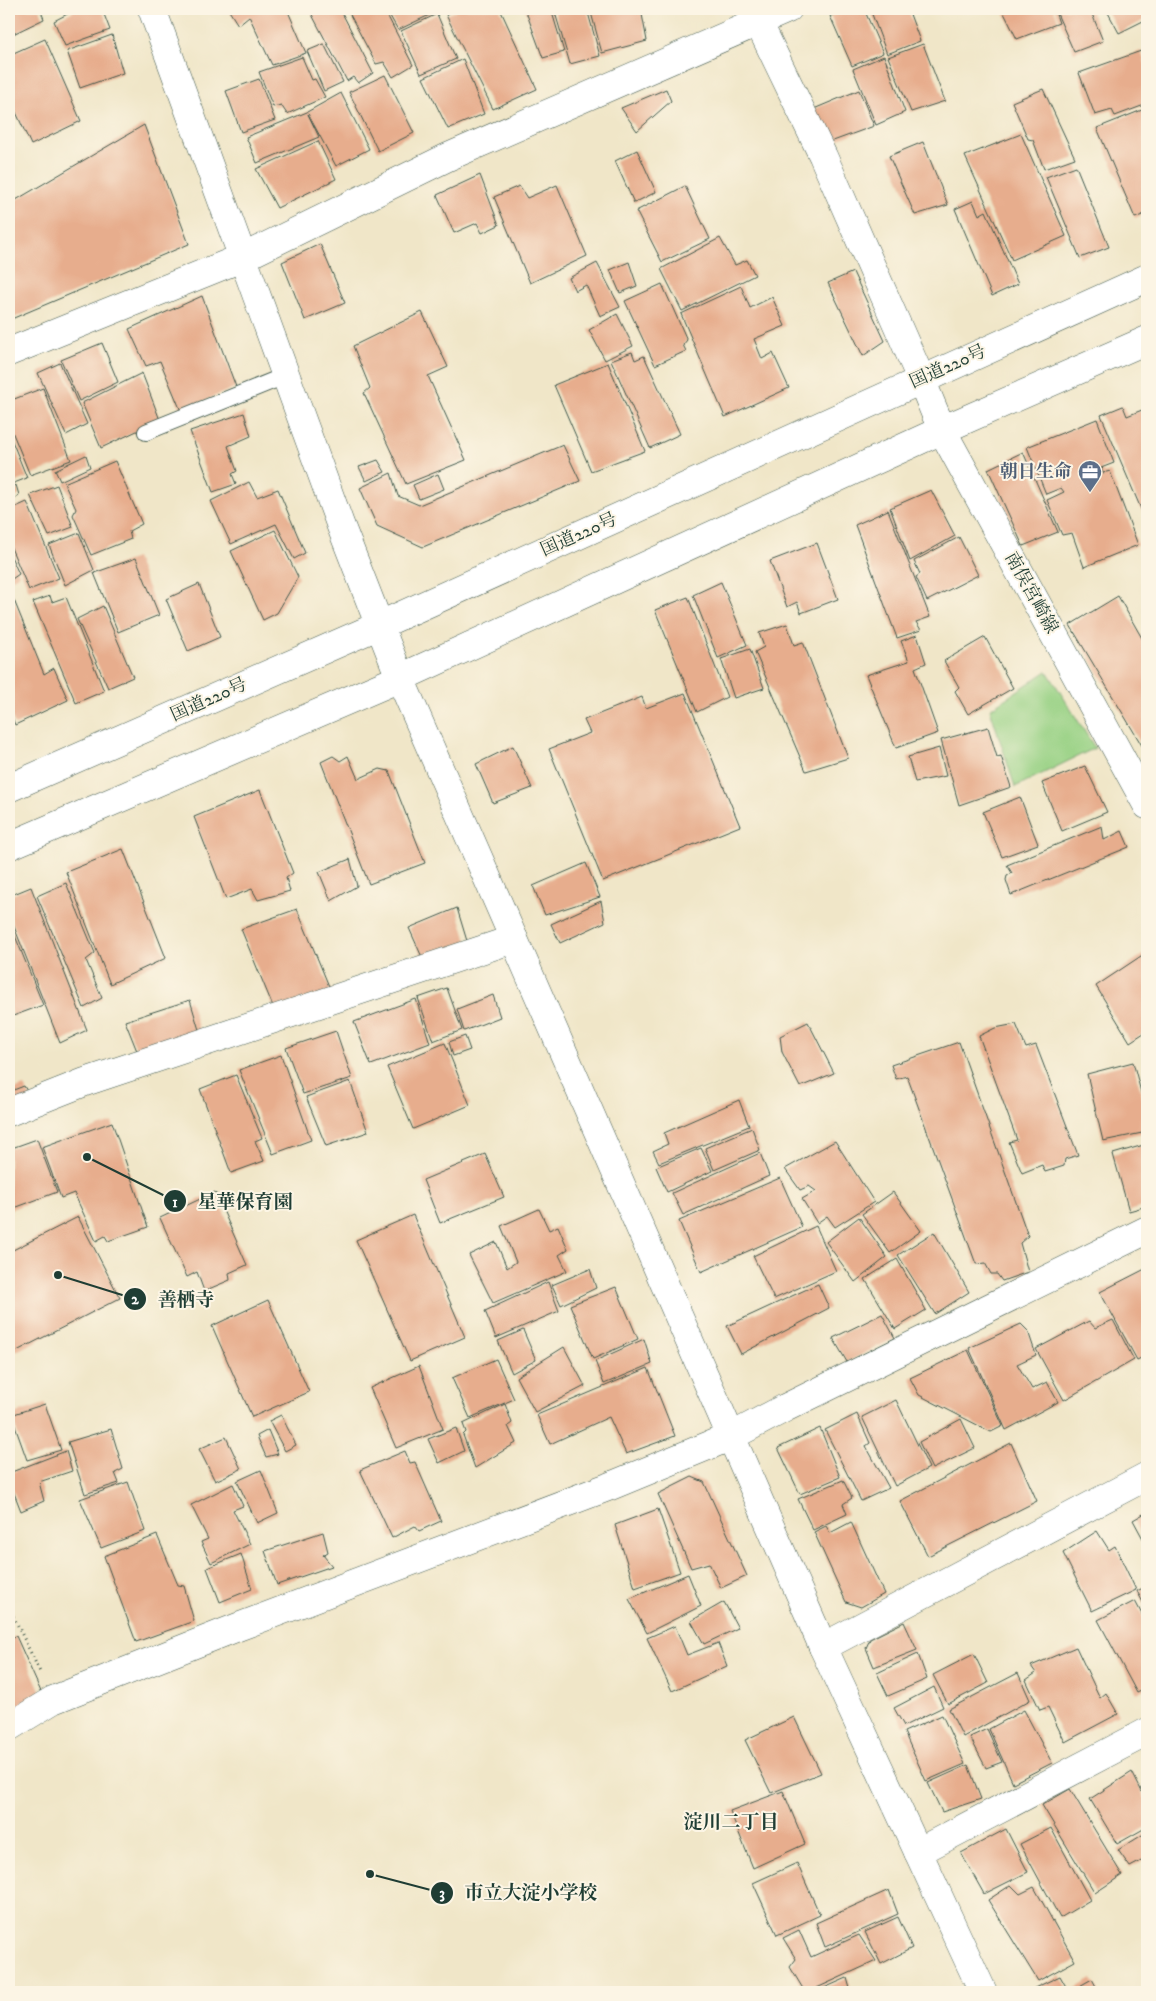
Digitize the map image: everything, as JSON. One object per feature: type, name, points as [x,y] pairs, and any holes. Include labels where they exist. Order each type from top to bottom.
[{"type":"main road","points":[[152,9],[337,515],[400,678],[823,1647],[983,1992]]},
{"type":"main road","points":[[9,352],[244,257],[448,157],[755,16],[788,9]]},
{"type":"main road","name":"南俣宮崎線","points":[[755,16],[823,156],[942,430],[1147,804]]},
{"type":"main road","name":"国道220号","points":[[9,788],[380,625],[1147,278]]},
{"type":"main road","points":[[9,846],[400,678],[942,430],[1147,340]]},
{"type":"main road","points":[[9,1112],[85,1082],[514,939]]},
{"type":"main road","points":[[9,1727],[53,1700],[238,1627],[608,1488],[732,1436],[785,1408],[1147,1230]]},
{"type":"main road","points":[[823,1647],[1147,1476]]},
{"type":"main road","points":[[918,1852],[1147,1732]]},
{"type":"lane","points":[[146,432],[287,374]]},
{"type":"path","points":[[9,1607],[53,1700]]},
{"type":"green space","points":[[1047,671],[1095,748],[1015,787],[990,709]]},
{"type":"building","points":[[9,9],[40,9],[44,19],[9,36]]},
{"type":"building","points":[[77,9],[102,9],[110,30],[65,46],[54,21]]},
{"type":"building","points":[[228,9],[287,9],[306,53],[272,65],[249,16],[238,25]]},
{"type":"building","points":[[309,9],[340,9],[373,73],[358,83],[353,77],[347,81]]},
{"type":"building","points":[[347,9],[384,9],[413,65],[393,77],[384,62],[376,64]]},
{"type":"building","points":[[386,9],[442,9],[398,30]]},
{"type":"building","points":[[459,9],[500,9],[537,89],[493,109],[446,15]]},
{"type":"building","points":[[525,9],[551,9],[564,52],[543,58]]},
{"type":"building","points":[[554,9],[587,9],[600,56],[570,64]]},
{"type":"building","points":[[590,9],[641,9],[647,41],[602,53]]},
{"type":"building","points":[[849,9],[864,9],[883,53],[852,66],[830,16]]},
{"type":"building","points":[[870,9],[908,9],[920,41],[887,54]]},
{"type":"building","points":[[1002,9],[1054,9],[1059,23],[1017,39]]},
{"type":"building","points":[[1055,9],[1090,9],[1103,41],[1074,52]]},
{"type":"building","points":[[1106,9],[1147,9],[1147,19],[1119,33]]},
{"type":"building","points":[[437,14],[456,59],[421,74],[401,31]]},
{"type":"building","points":[[112,35],[123,73],[80,88],[67,51]]},
{"type":"building","points":[[45,39],[81,121],[31,145],[9,97],[9,55]]},
{"type":"building","points":[[324,44],[343,82],[324,91],[307,51]]},
{"type":"building","points":[[923,44],[945,101],[911,112],[888,57]]},
{"type":"building","points":[[1141,51],[1147,68],[1147,104],[1115,116],[1112,110],[1095,115],[1079,73]]},
{"type":"building","points":[[884,56],[905,112],[876,125],[853,69]]},
{"type":"building","points":[[302,57],[312,80],[315,79],[325,97],[287,114],[281,105],[273,107],[259,72]]},
{"type":"building","points":[[463,59],[484,114],[448,129],[423,78]]},
{"type":"building","points":[[385,75],[414,133],[378,151],[349,92]]},
{"type":"building","points":[[259,79],[275,120],[241,132],[226,91]]},
{"type":"building","points":[[666,89],[671,101],[637,131],[621,108]]},
{"type":"building","points":[[1043,89],[1075,158],[1044,169],[1033,140],[1028,139],[1012,102]]},
{"type":"building","points":[[859,90],[874,126],[825,144],[809,111]]},
{"type":"building","points":[[341,93],[369,149],[336,166],[308,114],[319,137],[257,163],[246,137],[307,112]]},
{"type":"building","points":[[1147,108],[1147,213],[1135,218],[1097,128]]},
{"type":"building","points":[[144,125],[189,244],[9,320],[9,204]]},
{"type":"building","points":[[1021,134],[1066,236],[1012,260],[965,156]]},
{"type":"building","points":[[318,141],[336,179],[277,208],[256,169]]},
{"type":"building","points":[[923,142],[948,205],[915,215],[889,156]]},
{"type":"building","points":[[637,150],[656,192],[634,203],[615,161]]},
{"type":"building","points":[[1076,166],[1109,247],[1080,258],[1046,177]]},
{"type":"building","points":[[480,175],[499,225],[482,233],[477,223],[454,233],[437,195]]},
{"type":"building","points":[[557,185],[587,256],[530,283],[494,197],[519,186],[527,198]]},
{"type":"building","points":[[685,186],[710,239],[662,262],[636,211]]},
{"type":"building","points":[[973,201],[979,215],[986,211],[1018,284],[992,296],[955,209]]},
{"type":"building","points":[[720,238],[735,265],[747,260],[755,275],[682,311],[661,269]]},
{"type":"building","points":[[320,244],[345,303],[305,320],[282,262]]},
{"type":"building","points":[[629,262],[637,286],[620,293],[610,270]]},
{"type":"building","points":[[597,263],[620,307],[600,316],[586,285],[575,291],[569,278]]},
{"type":"building","points":[[853,272],[885,341],[863,356],[828,283]]},
{"type":"building","points":[[662,284],[687,340],[683,345],[686,351],[655,365],[625,301]]},
{"type":"building","points":[[741,286],[750,308],[772,297],[785,326],[754,339],[762,359],[773,353],[789,388],[725,417],[681,314]]},
{"type":"building","points":[[202,296],[236,387],[181,411],[160,361],[146,366],[129,329]]},
{"type":"building","points":[[422,312],[448,367],[428,376],[466,460],[406,484],[364,393],[370,388],[353,346]]},
{"type":"building","points":[[617,314],[633,346],[605,360],[589,330]]},
{"type":"building","points":[[102,343],[118,382],[79,401],[61,360]]},
{"type":"building","points":[[632,352],[635,360],[644,356],[680,434],[650,448],[611,360]]},
{"type":"building","points":[[60,363],[87,424],[66,435],[38,373]]},
{"type":"building","points":[[608,363],[645,451],[591,471],[554,385]]},
{"type":"building","points":[[142,373],[160,420],[101,448],[82,403]]},
{"type":"building","points":[[43,388],[71,460],[30,475],[9,424],[9,401]]},
{"type":"building","points":[[1123,406],[1127,416],[1147,408],[1147,523],[1101,415]]},
{"type":"building","points":[[244,413],[251,436],[228,446],[237,471],[232,474],[236,484],[213,492],[190,431]]},
{"type":"building","name":"朝日生命","points":[[1097,419],[1114,463],[1101,468],[1103,473],[1110,471],[1138,545],[1084,567],[1072,533],[1062,535],[1047,500],[1064,492],[1061,488],[1046,494],[1027,447]]},
{"type":"building","points":[[9,437],[27,478],[9,485]]},
{"type":"building","points":[[563,445],[580,481],[423,547],[377,526],[360,488],[391,473],[398,496],[419,505]]},
{"type":"building","points":[[1023,452],[1058,532],[1023,546],[988,469]]},
{"type":"building","points":[[86,455],[90,467],[60,481],[55,470]]},
{"type":"building","points":[[378,460],[385,472],[366,481],[359,467]]},
{"type":"building","points":[[115,461],[142,524],[129,531],[131,539],[91,555],[73,515],[76,509],[64,483]]},
{"type":"building","points":[[438,474],[444,489],[419,499],[413,485]]},
{"type":"building","points":[[249,482],[257,497],[278,489],[305,553],[294,559],[276,524],[231,544],[211,501]]},
{"type":"building","points":[[16,485],[19,495],[9,502],[9,488]]},
{"type":"building","points":[[57,485],[73,527],[49,536],[30,495]]},
{"type":"building","points":[[931,490],[955,536],[910,561],[890,508]]},
{"type":"building","points":[[27,502],[59,578],[29,590],[9,543],[9,510]]},
{"type":"building","points":[[888,510],[930,617],[916,622],[921,630],[897,638],[855,525]]},
{"type":"building","points":[[275,530],[298,577],[277,613],[263,620],[231,551]]},
{"type":"building","points":[[79,533],[94,570],[65,585],[49,545]]},
{"type":"building","points":[[959,537],[978,575],[927,601],[916,577],[920,574],[914,561]]},
{"type":"building","points":[[817,543],[838,599],[801,613],[797,602],[787,607],[770,561]]},
{"type":"building","points":[[9,552],[19,574],[9,581]]},
{"type":"building","points":[[136,558],[159,615],[118,632],[94,573]]},
{"type":"building","points":[[721,582],[747,645],[718,658],[693,595]]},
{"type":"building","points":[[199,584],[220,637],[188,651],[166,599]]},
{"type":"building","points":[[9,588],[44,674],[54,668],[68,700],[15,725],[9,710]]},
{"type":"building","points":[[50,596],[52,602],[66,597],[104,691],[76,703],[33,602]]},
{"type":"building","points":[[1118,596],[1147,647],[1147,754],[1070,625]]},
{"type":"building","points":[[688,597],[727,697],[697,712],[655,610]]},
{"type":"building","points":[[103,606],[133,677],[108,688],[77,619]]},
{"type":"building","points":[[787,624],[794,645],[803,642],[848,758],[806,771],[755,652],[764,647],[759,633]]},
{"type":"building","points":[[917,635],[926,663],[915,668],[938,733],[896,748],[866,675],[909,661],[901,641]]},
{"type":"building","points":[[985,637],[1013,688],[968,714],[955,691],[959,687],[944,661]]},
{"type":"building","points":[[750,649],[764,688],[734,698],[721,659]]},
{"type":"building","points":[[685,693],[740,826],[603,881],[549,749],[590,733],[584,720],[642,697],[646,708]]},
{"type":"building","points":[[988,727],[997,757],[1001,756],[1011,787],[959,805],[941,740]]},
{"type":"building","points":[[513,746],[532,788],[493,803],[476,764]]},
{"type":"building","points":[[939,748],[946,776],[915,782],[908,757]]},
{"type":"building","points":[[333,756],[340,761],[348,756],[358,779],[380,769],[389,771],[425,863],[369,884],[321,762]]},
{"type":"building","points":[[1085,766],[1107,812],[1062,831],[1042,783]]},
{"type":"building","points":[[260,790],[293,873],[286,878],[290,891],[258,900],[252,889],[226,899],[194,817]]},
{"type":"building","points":[[1020,797],[1038,844],[1002,857],[983,812]]},
{"type":"building","points":[[1102,826],[1104,840],[1122,831],[1129,847],[1011,895],[1006,880],[1007,876],[1012,873],[1007,865]]},
{"type":"building","points":[[123,849],[166,958],[110,984],[66,872]]},
{"type":"building","points":[[350,859],[357,886],[331,901],[319,872]]},
{"type":"building","points":[[586,863],[600,897],[545,915],[533,886]]},
{"type":"building","points":[[66,883],[95,953],[86,960],[102,998],[84,1008],[37,896]]},
{"type":"building","points":[[31,887],[87,1030],[60,1043],[9,914],[9,896]]},
{"type":"building","points":[[601,901],[605,922],[560,943],[551,924]]},
{"type":"building","points":[[457,908],[470,951],[426,966],[409,928]]},
{"type":"building","points":[[297,909],[333,996],[277,1016],[241,929]]},
{"type":"building","points":[[9,921],[43,1005],[13,1016],[9,1005]]},
{"type":"building","points":[[1147,952],[1147,1031],[1130,1042],[1096,986]]},
{"type":"building","points":[[447,988],[462,1030],[433,1041],[418,998]]},
{"type":"building","points":[[493,995],[500,1017],[464,1031],[457,1009]]},
{"type":"building","points":[[416,999],[430,1043],[371,1065],[354,1022]]},
{"type":"building","points":[[190,1000],[202,1040],[141,1061],[125,1021]]},
{"type":"building","points":[[808,1022],[834,1073],[800,1087],[782,1052],[780,1036]]},
{"type":"building","points":[[1016,1024],[1026,1048],[1036,1045],[1078,1155],[1065,1159],[1064,1166],[1045,1172],[1042,1165],[1022,1173],[1009,1142],[1017,1140],[979,1036],[995,1028]]},
{"type":"building","points":[[336,1031],[352,1078],[303,1094],[286,1048]]},
{"type":"building","points":[[465,1036],[470,1050],[453,1056],[449,1042]]},
{"type":"building","points":[[959,1042],[1028,1236],[1020,1243],[1028,1272],[1002,1281],[997,1274],[991,1274],[985,1263],[976,1264],[907,1076],[896,1079],[891,1065]]},
{"type":"building","points":[[445,1043],[470,1105],[413,1129],[387,1067]]},
{"type":"building","points":[[281,1055],[311,1140],[273,1154],[239,1070]]},
{"type":"building","points":[[1133,1062],[1147,1115],[1147,1132],[1103,1141],[1087,1074]]},
{"type":"building","points":[[236,1075],[262,1138],[255,1141],[264,1161],[231,1173],[200,1089]]},
{"type":"building","points":[[350,1081],[368,1132],[326,1146],[306,1097]]},
{"type":"building","points":[[24,1086],[32,1100],[14,1108],[11,1091]]},
{"type":"building","points":[[739,1100],[749,1126],[659,1163],[653,1151],[668,1144],[664,1133]]},
{"type":"building","points":[[112,1122],[148,1227],[108,1241],[105,1236],[96,1241],[74,1193],[61,1198],[42,1147]]},
{"type":"building","points":[[752,1128],[760,1150],[714,1170],[705,1148]]},
{"type":"building","points":[[37,1139],[57,1192],[9,1210],[9,1149]]},
{"type":"building","points":[[835,1141],[874,1202],[835,1227],[827,1216],[817,1223],[802,1199],[816,1191],[809,1186],[800,1190],[785,1169]]},
{"type":"building","points":[[1147,1144],[1147,1206],[1129,1211],[1113,1154]]},
{"type":"building","points":[[701,1148],[712,1171],[667,1192],[656,1167]]},
{"type":"building","points":[[760,1153],[769,1176],[683,1215],[672,1193]]},
{"type":"building","points":[[485,1154],[504,1197],[440,1223],[423,1180]]},
{"type":"building","points":[[780,1178],[802,1227],[701,1272],[679,1221]]},
{"type":"building","points":[[215,1192],[247,1265],[229,1273],[230,1280],[204,1291],[197,1272],[187,1277],[160,1218]]},
{"type":"building","points":[[893,1192],[921,1231],[890,1253],[862,1214]]},
{"type":"building","points":[[539,1209],[549,1230],[558,1226],[568,1249],[559,1255],[567,1271],[493,1303],[469,1255],[496,1242],[507,1268],[516,1262],[501,1226]]},
{"type":"building","points":[[413,1215],[465,1337],[410,1361],[356,1240]]},
{"type":"building","points":[[78,1217],[120,1298],[9,1355],[9,1252]]},
{"type":"building","points":[[859,1217],[887,1257],[855,1282],[826,1242]]},
{"type":"building","points":[[816,1226],[836,1271],[774,1299],[753,1256]]},
{"type":"building","points":[[934,1232],[969,1292],[935,1314],[898,1255]]},
{"type":"building","points":[[897,1259],[926,1310],[895,1329],[865,1279]]},
{"type":"building","points":[[1147,1268],[1147,1355],[1137,1360],[1100,1292]]},
{"type":"building","points":[[590,1269],[596,1288],[561,1305],[552,1285]]},
{"type":"building","points":[[548,1282],[559,1311],[496,1338],[485,1311]]},
{"type":"building","points":[[818,1284],[829,1308],[741,1354],[727,1326]]},
{"type":"building","points":[[616,1287],[638,1339],[593,1359],[570,1305]]},
{"type":"building","points":[[268,1300],[309,1392],[252,1417],[212,1326]]},
{"type":"building","points":[[882,1314],[895,1338],[847,1362],[833,1338]]},
{"type":"building","points":[[1113,1320],[1134,1360],[1064,1400],[1036,1349],[1089,1321],[1095,1328]]},
{"type":"building","points":[[1021,1324],[1028,1331],[1036,1355],[1017,1364],[1032,1389],[1047,1382],[1058,1402],[1006,1430],[969,1348]]},
{"type":"building","points":[[523,1330],[536,1360],[512,1373],[498,1341]]},
{"type":"building","points":[[644,1339],[652,1364],[604,1384],[595,1361]]},
{"type":"building","points":[[564,1347],[585,1386],[535,1412],[516,1377]]},
{"type":"building","points":[[968,1350],[1003,1426],[991,1432],[919,1395],[910,1378]]},
{"type":"building","points":[[496,1359],[514,1399],[470,1418],[452,1378]]},
{"type":"building","points":[[419,1366],[443,1429],[396,1448],[370,1388]]},
{"type":"building","points":[[648,1368],[675,1436],[626,1454],[609,1417],[550,1444],[537,1415]]},
{"type":"building","points":[[896,1400],[929,1468],[895,1486],[862,1417]]},
{"type":"building","points":[[45,1404],[61,1450],[27,1460],[11,1415]]},
{"type":"building","points":[[505,1404],[512,1423],[508,1426],[516,1443],[475,1468],[463,1435],[466,1432],[463,1424]]},
{"type":"building","points":[[857,1414],[870,1443],[866,1446],[889,1488],[861,1501],[825,1430]]},
{"type":"building","points":[[281,1415],[296,1445],[285,1451],[269,1421]]},
{"type":"building","points":[[961,1419],[975,1448],[932,1469],[919,1442]]},
{"type":"building","points":[[456,1428],[464,1451],[439,1463],[428,1439]]},
{"type":"building","points":[[820,1428],[840,1477],[800,1494],[778,1448]]},
{"type":"building","points":[[111,1429],[123,1469],[115,1473],[119,1483],[85,1494],[68,1442]]},
{"type":"building","points":[[268,1430],[278,1454],[266,1457],[257,1436]]},
{"type":"building","points":[[226,1437],[241,1469],[215,1481],[199,1449]]},
{"type":"building","points":[[1011,1443],[1037,1501],[928,1556],[900,1501]]},
{"type":"building","points":[[66,1451],[72,1471],[39,1482],[44,1501],[21,1511],[9,1480],[9,1473]]},
{"type":"building","points":[[405,1451],[410,1463],[415,1462],[441,1521],[419,1531],[415,1526],[392,1538],[360,1470]]},
{"type":"building","points":[[261,1470],[278,1513],[257,1523],[237,1481]]},
{"type":"building","points":[[692,1477],[704,1482],[747,1576],[721,1588],[709,1563],[691,1568],[658,1494]]},
{"type":"building","points":[[843,1480],[852,1498],[843,1504],[847,1514],[813,1530],[798,1499]]},
{"type":"building","points":[[128,1482],[145,1531],[101,1548],[80,1499]]},
{"type":"building","points":[[233,1484],[243,1506],[233,1510],[250,1544],[211,1563],[201,1542],[208,1539],[191,1505]]},
{"type":"building","points":[[658,1509],[680,1572],[635,1588],[615,1525]]},
{"type":"building","points":[[1147,1512],[1147,1546],[1133,1520]]},
{"type":"building","points":[[851,1522],[884,1594],[861,1607],[846,1602],[814,1532],[826,1526],[830,1533]]},
{"type":"building","points":[[1097,1531],[1109,1550],[1115,1546],[1136,1590],[1092,1611],[1063,1553]]},
{"type":"building","points":[[323,1532],[328,1552],[323,1555],[332,1566],[277,1585],[265,1551]]},
{"type":"building","points":[[157,1535],[178,1585],[184,1586],[194,1621],[136,1642],[104,1556]]},
{"type":"building","points":[[241,1554],[252,1589],[220,1602],[207,1568]]},
{"type":"building","points":[[688,1574],[701,1606],[647,1633],[629,1599]]},
{"type":"building","points":[[1147,1586],[1147,1610],[1137,1591]]},
{"type":"building","points":[[1135,1601],[1147,1624],[1147,1688],[1137,1693],[1098,1620]]},
{"type":"building","points":[[724,1602],[738,1628],[704,1644],[691,1621]]},
{"type":"building","points":[[904,1622],[917,1650],[874,1667],[866,1648],[870,1639]]},
{"type":"building","points":[[675,1626],[687,1655],[718,1643],[727,1666],[672,1691],[647,1638]]},
{"type":"building","points":[[16,1636],[42,1694],[9,1710],[9,1639]]},
{"type":"building","points":[[1076,1647],[1100,1698],[1106,1693],[1118,1714],[1065,1742],[1048,1707],[1040,1710],[1026,1680],[1036,1673],[1031,1666]]},
{"type":"building","points":[[918,1654],[927,1679],[888,1696],[877,1673]]},
{"type":"building","points":[[974,1654],[988,1683],[948,1704],[933,1675]]},
{"type":"building","points":[[1018,1673],[1030,1700],[963,1737],[949,1709]]},
{"type":"building","points":[[934,1687],[943,1707],[904,1726],[894,1708]]},
{"type":"building","points":[[1024,1710],[1052,1763],[1013,1783],[989,1729]]},
{"type":"building","points":[[942,1715],[965,1764],[926,1781],[904,1732]]},
{"type":"building","points":[[794,1717],[821,1773],[771,1793],[745,1740]]},
{"type":"building","points":[[987,1729],[1002,1762],[986,1768],[970,1737]]},
{"type":"building","points":[[968,1765],[981,1799],[942,1812],[928,1783]]},
{"type":"building","points":[[1132,1772],[1147,1802],[1147,1827],[1117,1844],[1090,1799]]},
{"type":"building","points":[[1070,1789],[1122,1875],[1095,1893],[1042,1805]]},
{"type":"building","points":[[783,1791],[805,1844],[753,1868],[730,1811]]},
{"type":"building","points":[[1051,1828],[1090,1900],[1060,1918],[1020,1844]]},
{"type":"building","points":[[1006,1829],[1028,1872],[984,1894],[961,1853]]},
{"type":"building","points":[[1147,1832],[1147,1858],[1130,1867],[1118,1850]]},
{"type":"building","points":[[797,1863],[820,1915],[777,1935],[753,1883]]},
{"type":"building","points":[[1011,1885],[1020,1894],[1034,1887],[1075,1961],[1038,1981],[988,1900]]},
{"type":"building","points":[[889,1890],[898,1914],[825,1947],[816,1923]]},
{"type":"building","points":[[898,1917],[912,1948],[881,1964],[865,1932]]},
{"type":"building","points":[[799,1930],[811,1957],[859,1935],[876,1961],[805,1992],[790,1967],[796,1959],[783,1938]]},
{"type":"building","points":[[1060,1976],[1069,1992],[1026,1992]]},
{"type":"building","points":[[847,1978],[851,1992],[815,1992]]},
{"type":"building","points":[[1092,1979],[1099,1992],[1069,1992]]},
{"type":"place","name":"朝日生命","points":[[1090,493]]},
{"type":"place","name":"星華保育園","points":[[87,1157]]},
{"type":"place","name":"善栖寺","points":[[58,1275]]},
{"type":"place","name":"市立大淀小学校","points":[[370,1874]]},
{"type":"district","name":"淀川二丁目","points":[[731,1822]]}]
